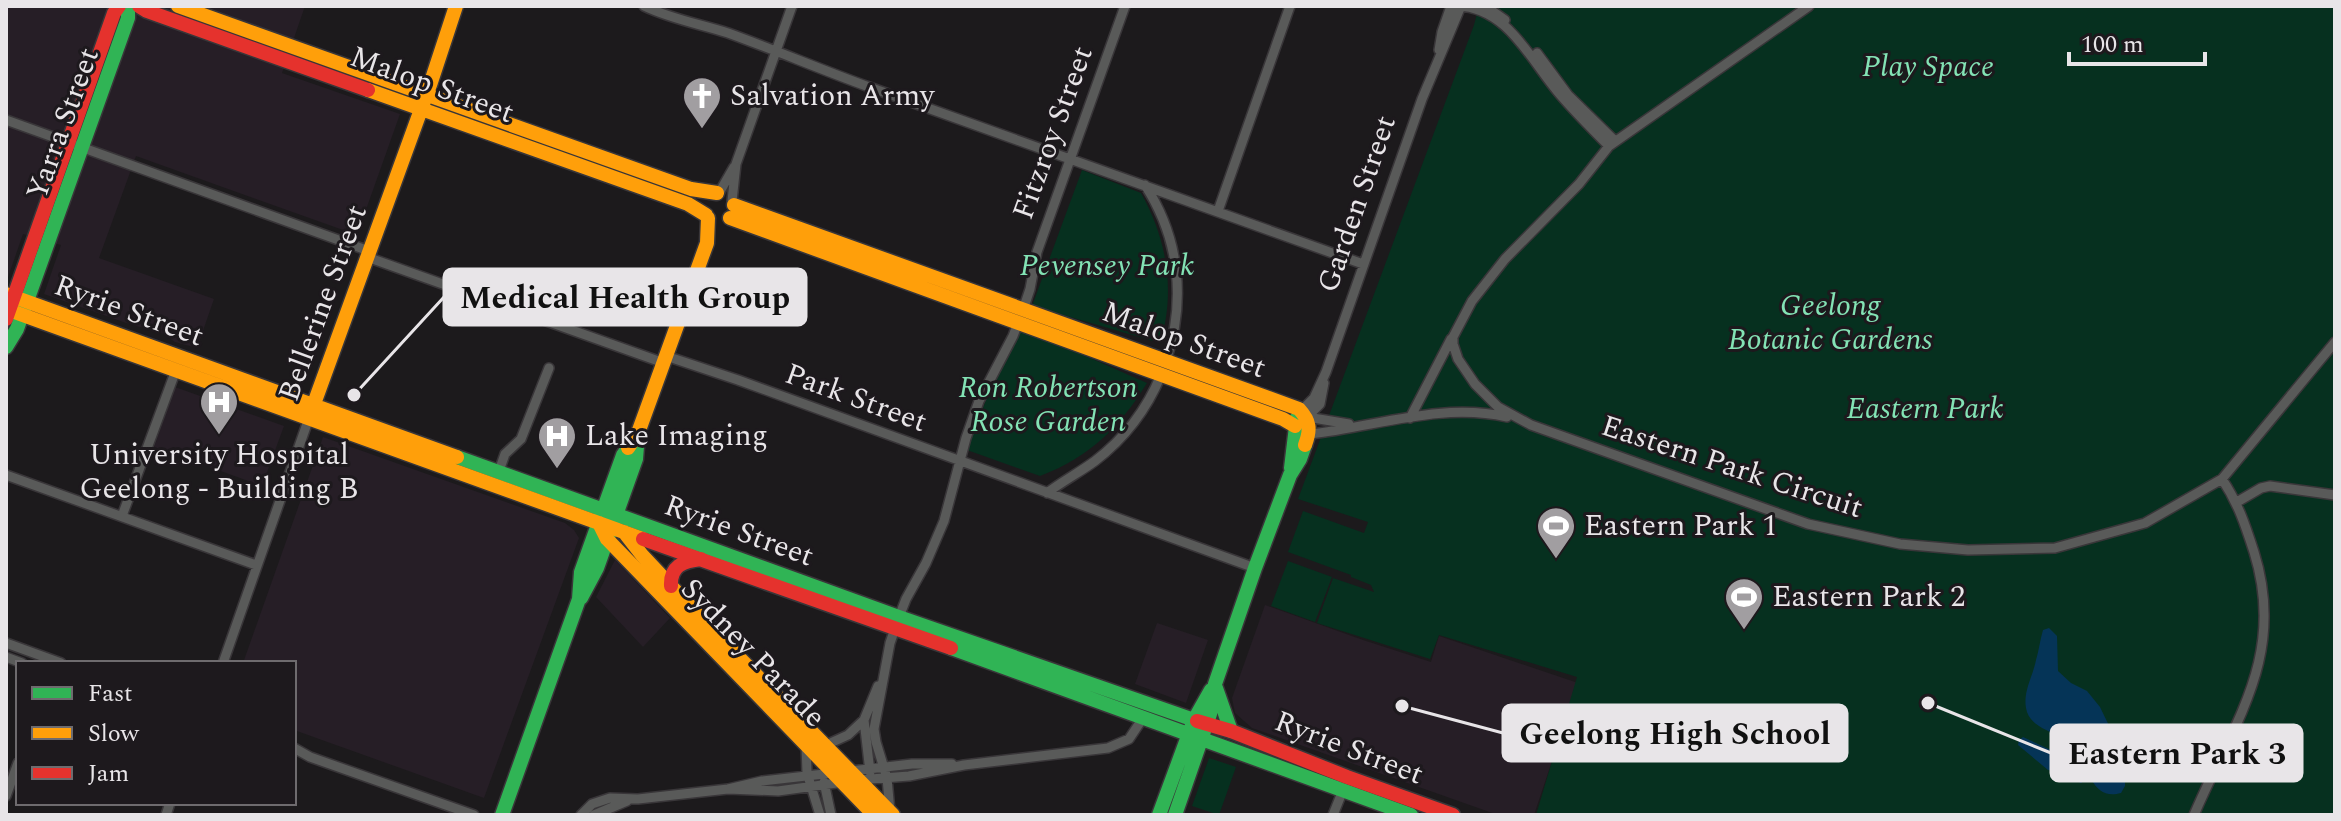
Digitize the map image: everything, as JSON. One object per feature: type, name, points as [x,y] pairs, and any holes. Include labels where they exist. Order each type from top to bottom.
[{"type":"street","name":"Yarra Street","points":[[76,144],[114,13],[119,6]]},
{"type":"street","name":"Yarra Street","points":[[6,347],[17,329],[13,306],[128,18],[128,6]]},
{"type":"street","name":"Malop Street","points":[[139,6],[208,25],[633,176],[718,193]]},
{"type":"street","name":"Malop Street","points":[[178,6],[208,25]]},
{"type":"street","name":"Bellerine Street","points":[[224,661],[456,6]]},
{"type":"street","points":[[644,6],[679,20],[733,35],[1363,264]]},
{"type":"street","points":[[718,193],[736,164],[792,6]]},
{"type":"street","name":"Fitzroy Street","points":[[891,814],[887,778],[874,729],[882,680],[897,622],[939,534],[979,401],[1021,316],[1034,263],[1125,6]]},
{"type":"street","points":[[1218,211],[1290,6]]},
{"type":"street","points":[[1456,6],[1482,12],[1512,33],[1561,96],[1612,144]]},
{"type":"street","name":"Garden Street","points":[[1290,475],[1301,418],[1326,372],[1439,53],[1442,32],[1456,6]]},
{"type":"street","points":[[1485,6],[1520,32],[1568,95],[1612,144]]},
{"type":"street","points":[[1410,418],[1472,301],[1505,259],[1575,189],[1612,144],[1809,6]]},
{"type":"street","name":"Park Street","points":[[6,120],[368,254],[665,360],[738,380],[1255,568]]},
{"type":"street","points":[[502,815],[579,599],[581,572],[610,524],[623,455],[638,433],[707,243],[731,211],[736,164]]},
{"type":"street","name":"Malop Street","points":[[633,176],[707,216]]},
{"type":"street","points":[[1047,493],[1097,459],[1117,441],[1147,405],[1164,368],[1177,316],[1177,272],[1163,218],[1145,185]]},
{"type":"street","points":[[707,243],[706,201],[718,193],[726,194],[731,211]]},
{"type":"street","name":"Malop Street","points":[[731,211],[1301,418]]},
{"type":"street","points":[[707,216],[718,223],[731,211]]},
{"type":"street","name":"Ryrie Street","points":[[13,306],[176,370],[499,471],[610,524],[897,622],[1345,784],[1453,815]]},
{"type":"street","name":"Ryrie Street","points":[[13,306],[312,411],[702,559],[897,622],[1143,718],[1198,729],[1231,731],[1411,815]]},
{"type":"street","name":"Eastern Park Circuit","points":[[1454,334],[1455,351],[1470,377],[1498,407],[1518,420]]},
{"type":"street","name":"Eastern Park Circuit","points":[[1310,434],[1448,412],[1475,412],[1518,420],[1808,524],[1900,544],[1968,550],[2055,548],[2145,523],[2222,479],[2335,342]]},
{"type":"street","points":[[499,471],[505,454],[521,439],[549,368]]},
{"type":"street","points":[[122,516],[176,370]]},
{"type":"street","points":[[1301,418],[1310,426],[1310,434]]},
{"type":"street","name":"Eastern Park Circuit","points":[[1301,418],[1361,425]]},
{"type":"street","name":"Garden Street","points":[[1159,815],[1198,729],[1290,475],[1310,434]]},
{"type":"street","points":[[6,475],[256,565]]},
{"type":"street","points":[[2194,815],[2247,702],[2263,649],[2263,597],[2259,567],[2237,502],[2222,479]]},
{"type":"street","points":[[2237,502],[2270,486],[2335,495]]},
{"type":"street","name":"Sydney Parade","points":[[610,524],[826,745],[868,814]]},
{"type":"street","name":"Sydney Parade","points":[[610,524],[806,743],[891,814]]},
{"type":"street","points":[[671,586],[671,575],[677,566],[702,559]]},
{"type":"street","points":[[6,643],[53,661]]},
{"type":"street","name":"Fitzroy Street","points":[[831,815],[847,777],[872,697],[882,680]]},
{"type":"street","points":[[1215,684],[1231,731]]},
{"type":"street","points":[[581,815],[638,799],[728,789],[762,781],[809,776],[887,778],[964,765],[1108,748],[1129,739],[1143,718]]},
{"type":"street","points":[[826,745],[848,735],[864,720]]},
{"type":"street","name":"Garden Street","points":[[1177,810],[1198,729]]},
{"type":"street","points":[[806,743],[805,757],[820,815]]},
{"type":"street","points":[[296,749],[310,757],[474,815]]},
{"type":"street","points":[[296,755],[310,757]]},
{"type":"street","points":[[728,789],[767,791],[812,787],[883,767],[928,763],[964,765]]},
{"type":"street","points":[[6,796],[16,768]]},
{"type":"street","points":[[1333,815],[1345,784]]},
{"type":"street","points":[[1164,800],[1177,810]]},
{"type":"shaded area","points":[[6,6],[305,6],[282,73],[400,114],[357,235],[136,156],[99,258],[214,299],[197,348],[175,342],[162,333],[44,294],[61,245],[23,234],[6,283]]},
{"type":"shaded area","name":"University Hospital Geelong - Building B","points":[[175,387],[284,426],[262,486],[154,447]]},
{"type":"shaded area","points":[[323,437],[565,523],[579,538],[484,798],[296,731],[296,661],[244,661]]},
{"type":"shaded area","points":[[615,560],[670,618],[643,647],[596,597]]},
{"type":"shaded area","points":[[1265,605],[1431,662],[1439,636],[1578,683],[1534,815],[1498,815],[1252,728],[1235,713],[1232,698]]},
{"type":"shaded area","points":[[1157,623],[1208,640],[1186,703],[1135,684]]},
{"type":"green space","name":"Eastern Park","points":[[1479,6],[2335,6],[2335,815],[1536,815],[1577,677],[1439,635],[1430,659],[1317,623],[1333,578],[1374,592],[1371,585],[1351,575],[1288,552],[1303,511],[1364,533],[1368,522],[1298,499]]},
{"type":"green space","name":"Pevensey Park","points":[[1082,170],[1141,193],[1150,211],[1163,247],[1168,285],[1160,343],[1032,306]]},
{"type":"green space","name":"Ron Robertson Rose Garden","points":[[1022,328],[1147,383],[1126,414],[1102,439],[1074,460],[1040,476],[967,450],[994,379]]},
{"type":"green space","points":[[1288,561],[1332,577],[1315,622],[1271,606]]},
{"type":"green space","points":[[1209,758],[1236,767],[1219,815],[1192,806]]},
{"type":"water","points":[[2049,628],[2057,636],[2058,671],[2071,683],[2087,691],[2100,707],[2115,738],[2125,779],[2121,793],[2100,790],[2091,779],[2087,778],[2081,783],[2064,772],[2048,770],[2018,745],[2023,737],[2079,763],[2089,773],[2096,771],[2083,749],[2038,725],[2030,718],[2026,708],[2027,690],[2043,630]]},
{"type":"traffic: fast","points":[[6,347],[17,329],[128,18],[128,6]]},
{"type":"traffic: fast","points":[[1291,468],[1297,418]]},
{"type":"traffic: fast","points":[[581,598],[597,568],[636,459],[638,434]]},
{"type":"traffic: fast","points":[[1175,815],[1255,568],[1290,475],[1305,445]]},
{"type":"traffic: fast","points":[[502,815],[579,599],[581,572],[628,448]]},
{"type":"traffic: fast","points":[[457,457],[1197,721]]},
{"type":"traffic: fast","points":[[951,648],[1411,815]]},
{"type":"traffic: fast","points":[[1216,688],[1231,731]]},
{"type":"traffic: fast","points":[[1159,815],[1194,720],[1211,690]]},
{"type":"traffic: slow","points":[[178,6],[691,189],[717,193]]},
{"type":"traffic: slow","points":[[311,412],[456,6]]},
{"type":"traffic: slow","points":[[368,90],[688,204],[706,215]]},
{"type":"traffic: slow","points":[[734,205],[1299,409],[1308,426],[1305,445]]},
{"type":"traffic: slow","points":[[628,448],[638,433],[707,243],[708,218]]},
{"type":"traffic: slow","points":[[730,218],[1283,419],[1295,426]]},
{"type":"traffic: slow","points":[[6,294],[457,457]]},
{"type":"traffic: slow","points":[[6,309],[643,539]]},
{"type":"traffic: slow","points":[[599,523],[607,539],[874,815]]},
{"type":"traffic: slow","points":[[624,532],[715,633],[893,815]]},
{"type":"traffic: jam","points":[[6,319],[119,6]]},
{"type":"traffic: jam","points":[[139,6],[368,90]]},
{"type":"traffic: jam","points":[[643,539],[951,648]]},
{"type":"traffic: jam","points":[[671,586],[675,569],[689,561],[701,559]]},
{"type":"traffic: jam","points":[[1197,721],[1453,815]]},
{"type":"place","name":"Salvation Army","points":[[702,130]]},
{"type":"place","name":"Medical Health Group","points":[[354,395]]},
{"type":"place","name":"University Hospital Geelong - Building B","points":[[219,436]]},
{"type":"place","name":"Lake Imaging","points":[[557,470]]},
{"type":"place","name":"Eastern Park 1","points":[[1556,560]]},
{"type":"place","name":"Eastern Park 2","points":[[1744,631]]},
{"type":"place","name":"Eastern Park 3","points":[[1928,703]]},
{"type":"place","name":"Geelong High School","points":[[1402,706]]},
{"type":"park label","name":"Play Space","points":[[1928,67]]},
{"type":"park label","name":"Geelong Botanic Gardens","points":[[1830,323]]}]
